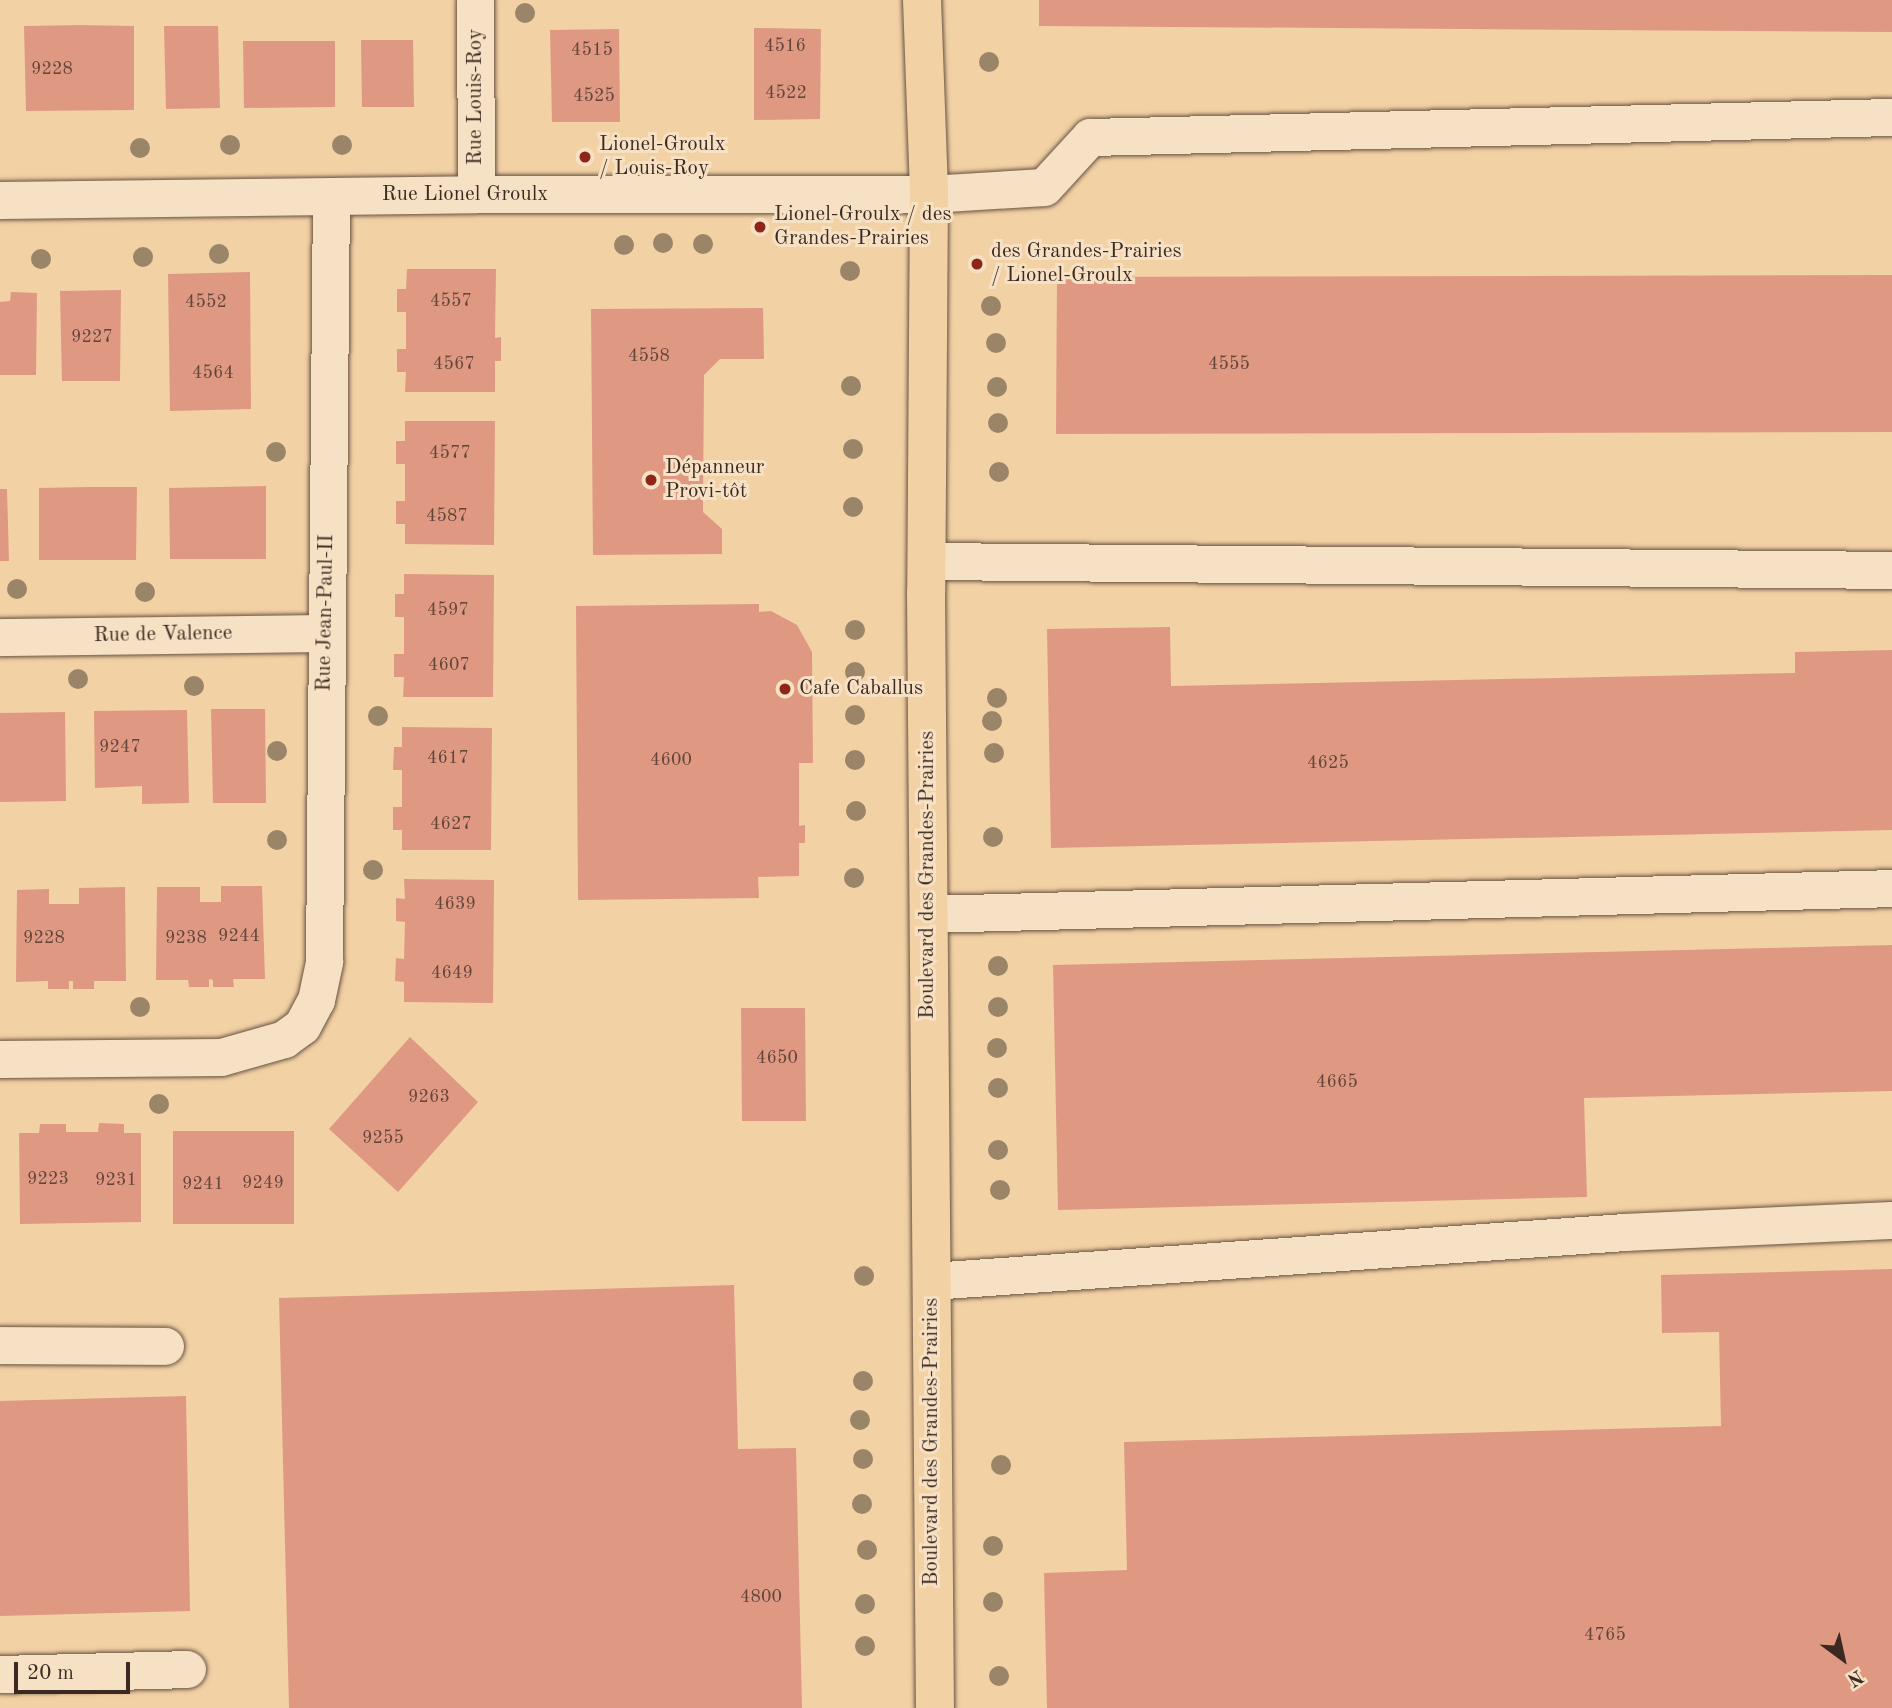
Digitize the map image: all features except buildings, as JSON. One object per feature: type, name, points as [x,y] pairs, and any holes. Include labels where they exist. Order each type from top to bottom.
[{"type":"main road","name":"Boulevard des Grandes-Prairies","points":[[922,0],[929,194],[926,561],[934,1708]]},
{"type":"street","name":"Rue Louis-Roy","points":[[475,0],[476,194]]},
{"type":"street","name":"Rue Lionel Groulx","points":[[0,200],[476,194],[929,194],[1044,187],[1090,137],[1892,117]]},
{"type":"street","name":"Rue Jean-Paul-II","points":[[0,1059],[221,1057],[255,1050],[284,1039],[302,1026],[316,1000],[324,961],[331,196]]},
{"type":"street","points":[[926,561],[1892,570]]},
{"type":"street","name":"Rue de Valence","points":[[0,637],[326,633]]},
{"type":"street","points":[[928,914],[1892,888]]},
{"type":"street","points":[[931,1281],[1625,1232],[1892,1220]]},
{"type":"street","points":[[0,1345],[164,1346]]},
{"type":"street","points":[[0,1674],[187,1669]]},
{"type":"place","name":"Lionel-Groulx / Louis-Roy","points":[[585,157]]},
{"type":"place","name":"Lionel-Groulx / des Grandes-Prairies","points":[[760,227]]},
{"type":"place","name":"des Grandes-Prairies / Lionel-Groulx","points":[[977,264]]},
{"type":"place","name":"Dépanneur Provi-tôt","points":[[651,480]]},
{"type":"place","name":"Cafe Caballus","points":[[785,689]]}]
